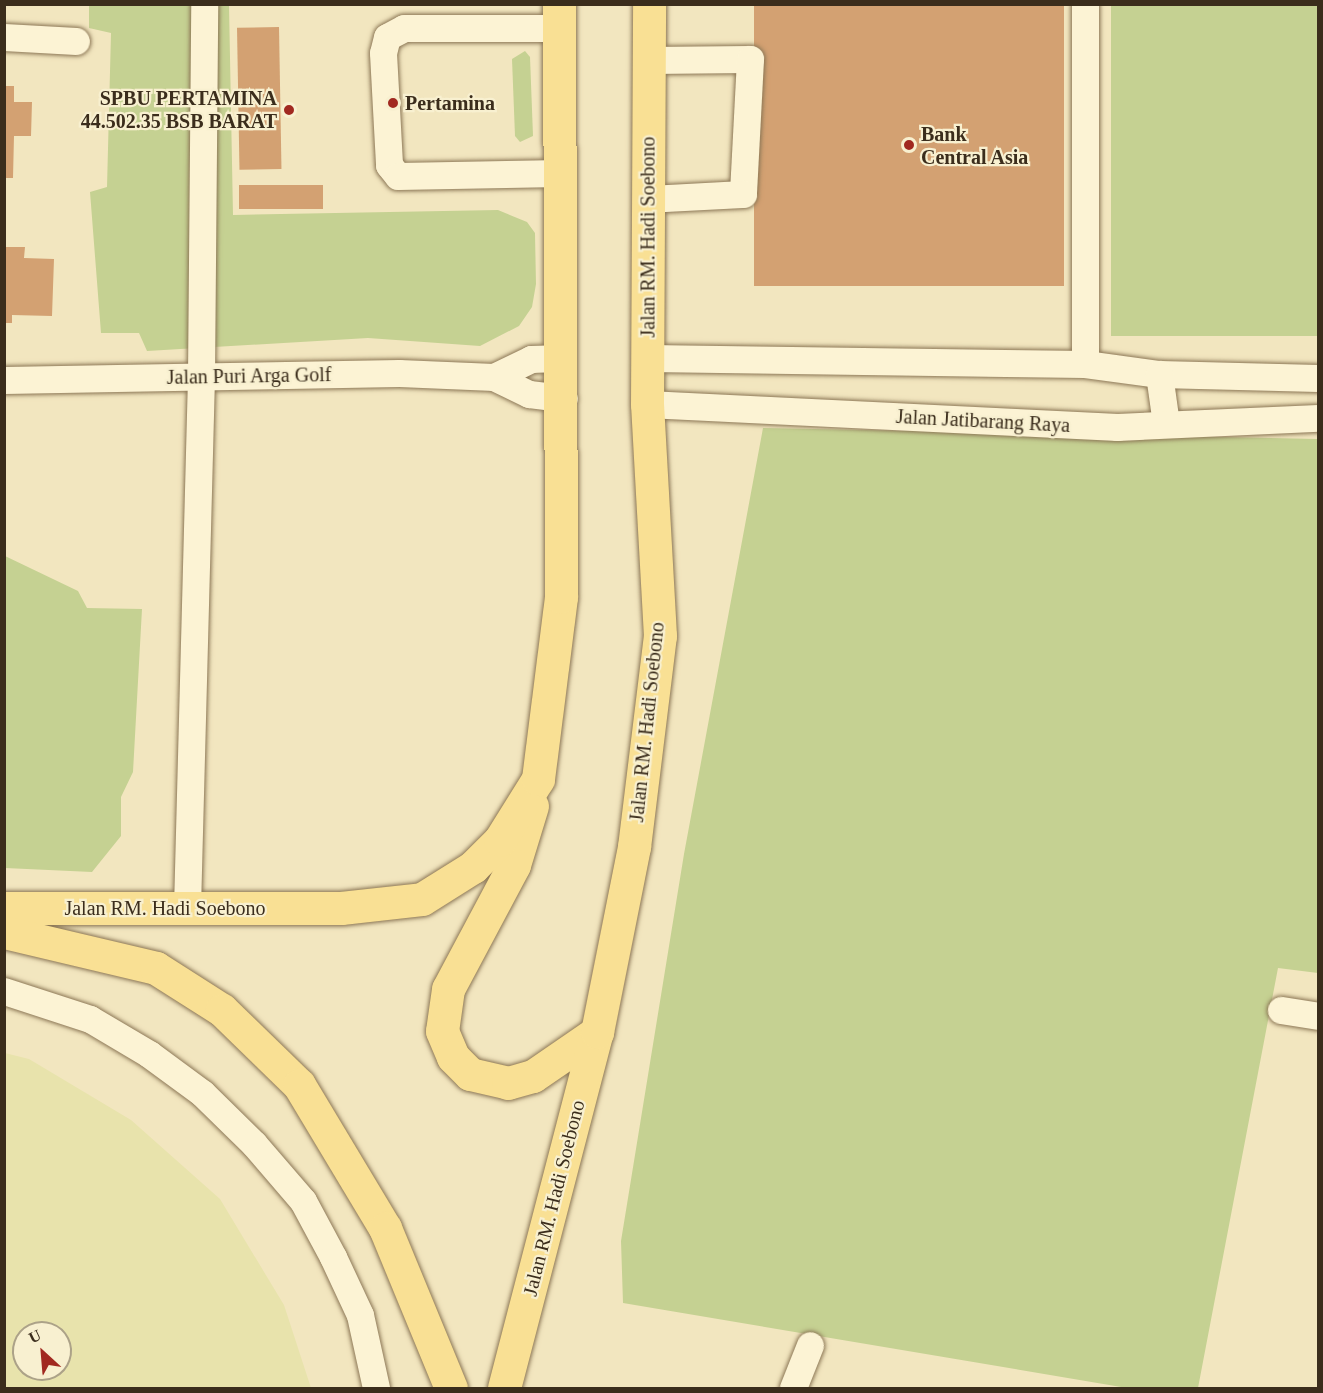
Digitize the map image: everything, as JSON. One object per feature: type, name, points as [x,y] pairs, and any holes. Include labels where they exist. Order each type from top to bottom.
[{"type":"main road","name":"Jalan RM. Hadi Soebono","points":[[504,1389],[597,1032],[634,847],[660,636],[647,404],[649,4]]},
{"type":"main road","name":"Jalan RM. Hadi Soebono","points":[[4,908],[341,908],[422,899],[473,867],[500,840],[538,779],[561,597],[564,398],[559,16]]},
{"type":"main road","points":[[538,779],[524,843],[456,968],[441,1013],[442,1031],[453,1057],[470,1074],[508,1083],[533,1076],[597,1032]]},
{"type":"main road","points":[[4,932],[156,968],[222,1010],[299,1085],[385,1228],[451,1389]]},
{"type":"street","points":[[187,908],[201,376],[204,4]]},
{"type":"street","points":[[1085,6],[1085,364]]},
{"type":"street","points":[[559,16],[404,28],[387,37],[383,53],[389,165],[398,176],[560,173]]},
{"type":"street","points":[[4,37],[76,41]]},
{"type":"street","points":[[649,60],[750,59],[743,194],[649,199]]},
{"type":"street","name":"Jalan Puri Arga Golf","points":[[494,377],[531,359],[562,358]]},
{"type":"street","points":[[648,358],[1085,364],[1159,374],[1318,378]]},
{"type":"street","points":[[1159,374],[1166,424]]},
{"type":"street","name":"Jalan Puri Arga Golf","points":[[4,380],[201,376],[494,377],[529,394],[564,398]]},
{"type":"street","name":"Jalan Jatibarang Raya","points":[[647,404],[1067,426],[1318,418]]},
{"type":"street","points":[[4,991],[90,1019],[149,1054],[202,1093],[254,1144],[303,1201],[333,1257],[360,1315],[376,1389]]},
{"type":"street","points":[[1281,1010],[1318,1016]]},
{"type":"street","points":[[793,1389],[810,1345]]},
{"type":"shaded area","points":[[5,1053],[29,1059],[131,1120],[220,1199],[284,1305],[311,1388],[5,1388]]},
{"type":"green space","points":[[89,5],[229,5],[233,215],[498,210],[527,222],[535,233],[536,284],[532,307],[519,326],[480,346],[368,338],[147,351],[139,333],[101,333],[90,192],[107,187],[111,33],[89,28]]},
{"type":"green space","points":[[1111,5],[1318,5],[1318,336],[1111,336]]},
{"type":"green space","points":[[525,51],[530,57],[533,136],[520,142],[515,136],[512,59]]},
{"type":"green space","points":[[763,428],[1318,439],[1318,973],[1278,968],[1198,1388],[1127,1388],[623,1303],[621,1241],[684,854]]},
{"type":"green space","points":[[5,556],[78,591],[87,608],[142,609],[133,772],[121,797],[121,836],[92,872],[5,868]]},
{"type":"building","name":"Bank Central Asia","points":[[754,4],[1064,4],[1064,286],[754,286]]},
{"type":"building","points":[[279,27],[281,169],[239,170],[237,28]]},
{"type":"building","points":[[4,86],[14,86],[14,102],[32,102],[31,136],[14,136],[13,178],[4,178]]},
{"type":"building","points":[[239,185],[323,185],[323,209],[239,209]]},
{"type":"building","points":[[4,247],[25,247],[24,258],[54,259],[52,316],[12,315],[12,323],[4,323]]},
{"type":"place","name":"Pertamina","points":[[393,103]]},
{"type":"place","name":"SPBU PERTAMINA 44.502.35 BSB BARAT","points":[[289,110]]},
{"type":"place","name":"Bank Central Asia","points":[[909,145]]}]
